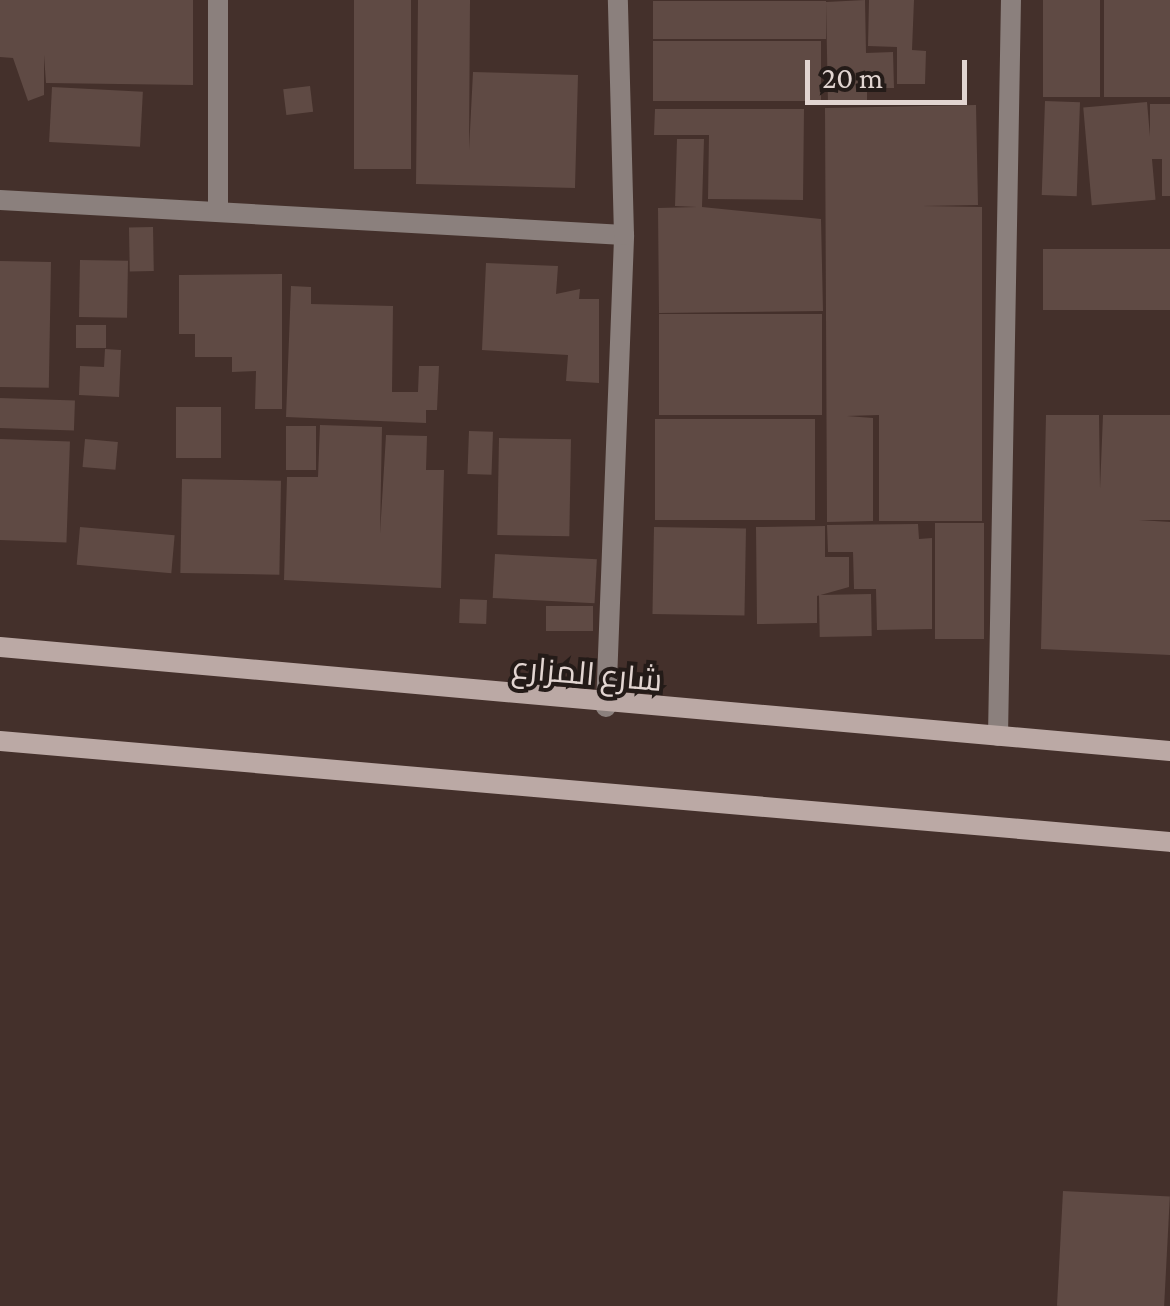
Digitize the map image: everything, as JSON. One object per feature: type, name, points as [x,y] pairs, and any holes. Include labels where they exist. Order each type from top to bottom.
[{"type":"street","points":[[218,0],[218,212]]},
{"type":"street","points":[[606,707],[624,235],[618,0]]},
{"type":"street","points":[[998,736],[1011,0]]},
{"type":"street","points":[[0,200],[624,235]]},
{"type":"street","name":"شارع المزارع","points":[[0,647],[606,707],[1170,751]]},
{"type":"street","points":[[0,742],[1170,842]]},
{"type":"building","points":[[0,0],[193,0],[193,85],[46,83],[44,55],[44,95],[28,101],[13,58],[0,57]]},
{"type":"building","points":[[354,0],[411,0],[411,169],[354,169]]},
{"type":"building","points":[[418,0],[470,0],[469,150],[473,72],[578,75],[575,188],[416,184]]},
{"type":"building","points":[[865,0],[866,53],[893,52],[894,88],[867,88],[867,102],[828,104],[826,2]]},
{"type":"building","points":[[869,0],[914,0],[912,50],[926,51],[925,84],[897,84],[897,47],[868,46]]},
{"type":"building","points":[[1043,0],[1100,0],[1100,97],[1043,97]]},
{"type":"building","points":[[1104,0],[1170,0],[1170,97],[1104,97]]},
{"type":"building","points":[[653,1],[826,1],[826,39],[653,39]]},
{"type":"building","points":[[653,41],[821,41],[821,101],[653,101]]},
{"type":"building","points":[[310,86],[313,112],[286,115],[283,89]]},
{"type":"building","points":[[52,87],[143,92],[140,147],[49,142]]},
{"type":"building","points":[[1045,101],[1080,102],[1077,196],[1042,195]]},
{"type":"building","points":[[1147,102],[1156,200],[1092,205],[1083,108]]},
{"type":"building","points":[[1150,104],[1170,104],[1170,196],[1162,196],[1162,159],[1150,159]]},
{"type":"building","points":[[976,105],[978,205],[922,206],[982,207],[982,521],[879,521],[879,415],[847,416],[873,418],[873,521],[827,522],[825,108]]},
{"type":"building","points":[[655,109],[804,109],[803,200],[708,199],[709,135],[654,135]]},
{"type":"building","points":[[677,139],[704,139],[702,207],[821,219],[823,311],[659,313],[658,208],[697,207],[675,206]]},
{"type":"building","points":[[129,227],[153,227],[154,271],[130,271]]},
{"type":"building","points":[[1043,249],[1170,249],[1170,310],[1043,310]]},
{"type":"building","points":[[80,260],[128,261],[127,318],[79,317]]},
{"type":"building","points":[[0,261],[51,262],[49,388],[0,387]]},
{"type":"building","points":[[486,263],[558,266],[556,294],[580,289],[579,299],[599,299],[599,383],[566,381],[568,355],[482,350]]},
{"type":"building","points":[[282,274],[282,409],[255,409],[256,371],[232,372],[232,357],[195,357],[195,334],[179,334],[179,275]]},
{"type":"building","points":[[291,286],[311,287],[311,304],[393,306],[392,392],[418,392],[419,366],[439,366],[437,410],[426,410],[426,423],[286,417]]},
{"type":"building","points":[[659,314],[822,314],[822,415],[659,415]]},
{"type":"building","points":[[76,325],[106,325],[106,348],[76,348]]},
{"type":"building","points":[[105,349],[121,350],[119,397],[79,395],[80,366],[104,367]]},
{"type":"building","points":[[0,398],[75,401],[74,431],[0,428]]},
{"type":"building","points":[[176,407],[221,407],[221,458],[176,458]]},
{"type":"building","points":[[1046,415],[1099,415],[1100,489],[1103,415],[1170,415],[1170,520],[1139,520],[1170,522],[1170,655],[1041,649]]},
{"type":"building","points":[[655,419],[815,419],[815,520],[655,520]]},
{"type":"building","points":[[320,425],[382,427],[380,534],[386,435],[427,436],[426,470],[444,470],[441,588],[284,580],[287,477],[318,477]]},
{"type":"building","points":[[286,426],[316,426],[316,470],[286,470]]},
{"type":"building","points":[[469,431],[493,432],[491,475],[467,474]]},
{"type":"building","points":[[499,438],[571,439],[569,536],[497,535]]},
{"type":"building","points":[[0,439],[70,441],[66,542],[0,540]]},
{"type":"building","points":[[85,439],[118,442],[115,470],[83,467]]},
{"type":"building","points":[[182,479],[281,481],[279,575],[180,573]]},
{"type":"building","points":[[935,523],[984,523],[984,639],[935,639]]},
{"type":"building","points":[[918,524],[919,539],[932,538],[932,629],[877,630],[876,589],[854,589],[853,552],[828,552],[827,525]]},
{"type":"building","points":[[825,526],[825,557],[849,557],[849,587],[817,596],[817,623],[757,624],[756,527]]},
{"type":"building","points":[[80,527],[175,535],[171,573],[77,565]]},
{"type":"building","points":[[654,527],[746,529],[744,616],[652,614]]},
{"type":"building","points":[[495,554],[597,559],[595,603],[493,598]]},
{"type":"building","points":[[871,594],[872,636],[820,637],[819,595]]},
{"type":"building","points":[[460,599],[487,600],[486,624],[459,623]]},
{"type":"building","points":[[546,606],[593,606],[593,631],[546,631]]},
{"type":"building","points":[[1063,1191],[1170,1197],[1164,1306],[1057,1306]]}]
